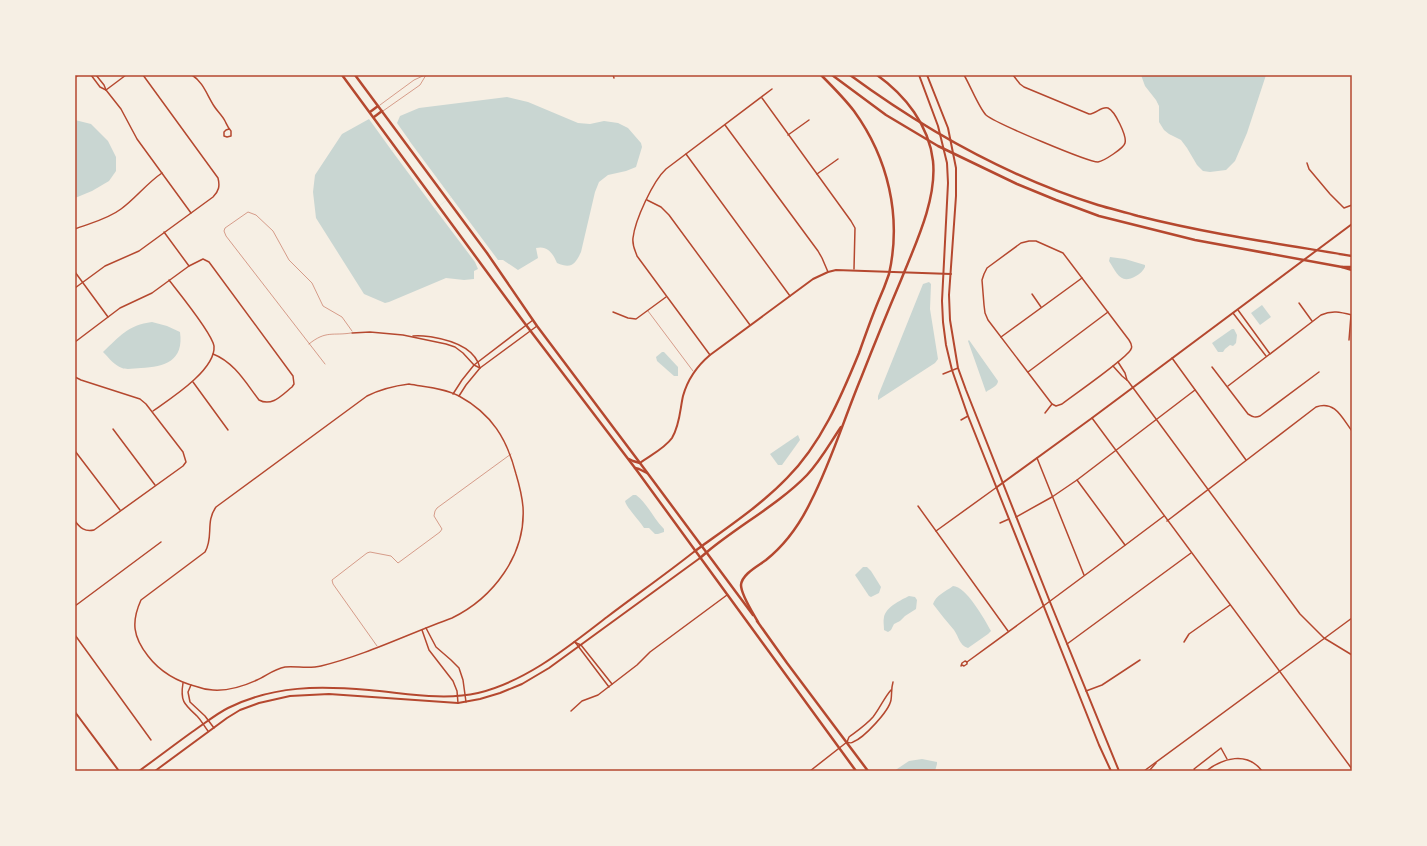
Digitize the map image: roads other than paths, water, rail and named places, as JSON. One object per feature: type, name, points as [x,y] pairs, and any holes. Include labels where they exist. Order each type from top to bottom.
[{"type":"highway","points":[[342,75],[626,457],[856,771]]},
{"type":"highway","points":[[355,75],[486,253],[537,326],[649,474],[868,771]]},
{"type":"highway","points":[[695,551],[771,494],[788,478],[814,444],[828,421],[848,379],[888,276],[894,233],[893,209],[890,187],[883,165],[875,147],[853,110],[821,75]]},
{"type":"highway","points":[[832,75],[886,115],[931,142],[1010,181],[1056,200],[1099,216],[1195,240],[1352,270]]},
{"type":"highway","points":[[850,75],[886,102],[959,146],[1041,184],[1098,205],[1198,230],[1352,256]]},
{"type":"highway","points":[[758,622],[742,592],[742,580],[777,550],[798,525],[816,491],[907,266],[929,204],[933,181],[933,161],[927,137],[916,114],[903,98],[877,75]]},
{"type":"highway","points":[[370,112],[378,106]]},
{"type":"highway","points":[[374,117],[382,112]]},
{"type":"highway","points":[[1342,267],[1352,267]]},
{"type":"highway","points":[[700,558],[782,497],[802,480],[820,460],[842,426]]},
{"type":"highway","points":[[626,457],[633,461],[640,462]]},
{"type":"highway","points":[[634,468],[649,474]]},
{"type":"street","points":[[91,75],[100,87],[106,90]]},
{"type":"street","points":[[96,75],[121,109],[137,139],[190,214]]},
{"type":"street","points":[[106,90],[126,75]]},
{"type":"street","points":[[75,288],[105,266],[139,251],[213,197],[219,189],[220,184],[218,178],[143,75]]},
{"type":"street","points":[[192,75],[196,77],[207,92],[213,105],[231,131],[232,134],[227,138],[224,136],[224,132],[229,129]]},
{"type":"street","points":[[919,75],[938,126],[947,163],[948,183],[942,301],[946,345],[952,370],[968,416],[1099,745],[1111,771]]},
{"type":"street","points":[[927,75],[948,128],[956,168],[950,320],[958,368],[1016,517],[1119,771]]},
{"type":"street","points":[[964,75],[987,115],[1047,144],[1098,162],[1123,147],[1125,143],[1119,122],[1111,110],[1102,108],[1094,114],[1089,114],[1024,87],[1013,75]]},
{"type":"street","points":[[710,354],[666,297],[637,256],[633,247],[635,226],[652,185],[659,176],[772,89]]},
{"type":"street","points":[[762,98],[852,221],[855,228],[854,269]]},
{"type":"street","points":[[788,134],[809,120]]},
{"type":"street","points":[[725,125],[818,251],[828,272]]},
{"type":"street","points":[[686,154],[790,296]]},
{"type":"street","points":[[817,174],[838,159]]},
{"type":"street","points":[[1307,163],[1309,170],[1338,203],[1344,208],[1352,205]]},
{"type":"street","points":[[75,229],[108,216],[121,209],[153,179],[162,173]]},
{"type":"street","points":[[647,200],[660,207],[669,215],[750,325]]},
{"type":"street","points":[[936,531],[1092,418],[1352,224]]},
{"type":"street","points":[[164,232],[189,266]]},
{"type":"street","points":[[1036,241],[1063,253],[1108,312],[1132,346],[1131,350],[1113,366],[1062,404],[1056,406],[1052,404],[988,320],[985,313],[982,280],[988,268],[1021,243],[1036,241]]},
{"type":"street","points":[[75,342],[125,305],[152,293],[189,266],[203,259],[209,262],[293,376],[294,384],[272,402],[264,403],[259,400],[231,364],[223,358],[213,354]]},
{"type":"street","points":[[640,462],[667,444],[672,438],[679,418],[687,384],[699,364],[710,354],[813,279],[836,270],[854,269],[951,274]]},
{"type":"street","points":[[75,272],[108,317]]},
{"type":"street","points":[[1001,337],[1082,278]]},
{"type":"street","points":[[152,412],[193,382],[213,354],[214,345],[207,331],[169,280]]},
{"type":"street","points":[[1032,294],[1042,307]]},
{"type":"street","points":[[613,312],[633,320],[666,297]]},
{"type":"street","points":[[1299,303],[1312,321]]},
{"type":"street","points":[[1237,310],[1270,354]]},
{"type":"street","points":[[1228,386],[1312,321],[1328,312],[1335,311],[1352,315],[1349,340]]},
{"type":"street","points":[[1028,373],[1108,312]]},
{"type":"street","points":[[1233,313],[1266,356]]},
{"type":"street","points":[[453,394],[462,380],[478,361],[533,320]]},
{"type":"street","points":[[459,396],[480,368],[537,326]]},
{"type":"street","points":[[352,333],[370,332],[424,336],[453,341],[467,349],[478,361],[480,368]]},
{"type":"street","points":[[411,336],[455,347],[466,355],[474,365],[480,368]]},
{"type":"street","points":[[1172,358],[1246,460]]},
{"type":"street","points":[[1118,362],[1132,388],[1300,614],[1324,638],[1352,655]]},
{"type":"street","points":[[1113,366],[1128,381]]},
{"type":"street","points":[[1212,367],[1248,414],[1257,418],[1319,372]]},
{"type":"street","points":[[943,374],[958,368]]},
{"type":"street","points":[[75,377],[140,399],[183,452],[186,462],[183,466],[94,530],[88,531],[83,529],[75,521]]},
{"type":"street","points":[[193,382],[228,430]]},
{"type":"street","points":[[408,384],[445,391],[459,396],[494,424],[504,438],[511,454],[523,506],[522,528],[517,547],[509,565],[500,579],[477,603],[466,612],[357,655],[308,668],[283,667],[258,680],[225,690],[212,691],[183,683],[164,672],[150,658],[140,643],[135,631],[134,619],[141,600],[205,552],[209,545],[210,520],[216,507],[353,406],[379,389],[408,384]]},
{"type":"street","points":[[1016,517],[1052,497],[1077,480],[1195,390]]},
{"type":"street","points":[[1045,412],[1052,404]]},
{"type":"street","points":[[1167,521],[1316,407],[1327,404],[1332,406],[1352,431]]},
{"type":"street","points":[[961,420],[968,416]]},
{"type":"street","points":[[1092,418],[1167,521],[1352,768]]},
{"type":"street","points":[[113,429],[155,486]]},
{"type":"street","points":[[75,451],[120,511]]},
{"type":"street","points":[[1036,458],[1084,575]]},
{"type":"street","points":[[1077,480],[1126,545]]},
{"type":"street","points":[[918,506],[1009,631]]},
{"type":"street","points":[[962,666],[967,664],[967,662],[1050,602],[1164,516]]},
{"type":"street","points":[[1000,523],[1010,519]]},
{"type":"street","points":[[75,606],[161,542]]},
{"type":"street","points":[[139,771],[203,724],[228,708],[265,694],[308,687],[326,687],[415,695],[464,696],[486,690],[518,678],[574,642],[695,551]]},
{"type":"street","points":[[1067,644],[1191,553]]},
{"type":"street","points":[[155,771],[227,718],[240,710],[259,703],[290,696],[329,694],[458,703],[500,693],[541,674],[700,558]]},
{"type":"street","points":[[571,711],[582,701],[598,695],[637,665],[650,652],[727,595]]},
{"type":"street","points":[[1184,642],[1189,634],[1230,605]]},
{"type":"street","points":[[1144,771],[1352,618]]},
{"type":"street","points":[[426,628],[436,647],[459,668],[463,680],[466,702]]},
{"type":"street","points":[[422,630],[430,650],[453,681],[458,703]]},
{"type":"street","points":[[75,635],[151,740]]},
{"type":"street","points":[[574,642],[581,645],[612,684]]},
{"type":"street","points":[[574,642],[608,687]]},
{"type":"street","points":[[1086,691],[1102,685],[1140,660]]},
{"type":"street","points":[[847,742],[853,743],[879,720],[891,701],[893,682]]},
{"type":"street","points":[[183,683],[183,701],[186,706],[198,716],[209,732]]},
{"type":"street","points":[[190,685],[188,692],[190,702],[209,720],[214,728]]},
{"type":"street","points":[[810,771],[847,742],[848,737],[874,716],[891,690]]},
{"type":"street","points":[[75,712],[119,771]]},
{"type":"street","points":[[1195,771],[1194,769],[1221,748],[1227,759]]},
{"type":"street","points":[[1206,771],[1227,759],[1239,758],[1249,760],[1262,771]]},
{"type":"street","points":[[1149,771],[1158,761]]},
{"type":"lane","points":[[378,106],[414,80],[426,75]]},
{"type":"lane","points":[[382,112],[420,85],[426,75]]},
{"type":"lane","points":[[309,344],[322,335],[352,333],[342,317],[323,306],[312,283],[289,260],[273,231],[256,215],[248,212],[225,228],[224,231],[226,236],[309,344],[325,364]]},
{"type":"lane","points":[[648,311],[694,372]]},
{"type":"lane","points":[[378,647],[333,584],[332,580],[370,552],[390,556],[398,563],[440,532],[442,528],[434,516],[437,508],[511,454]]}]
